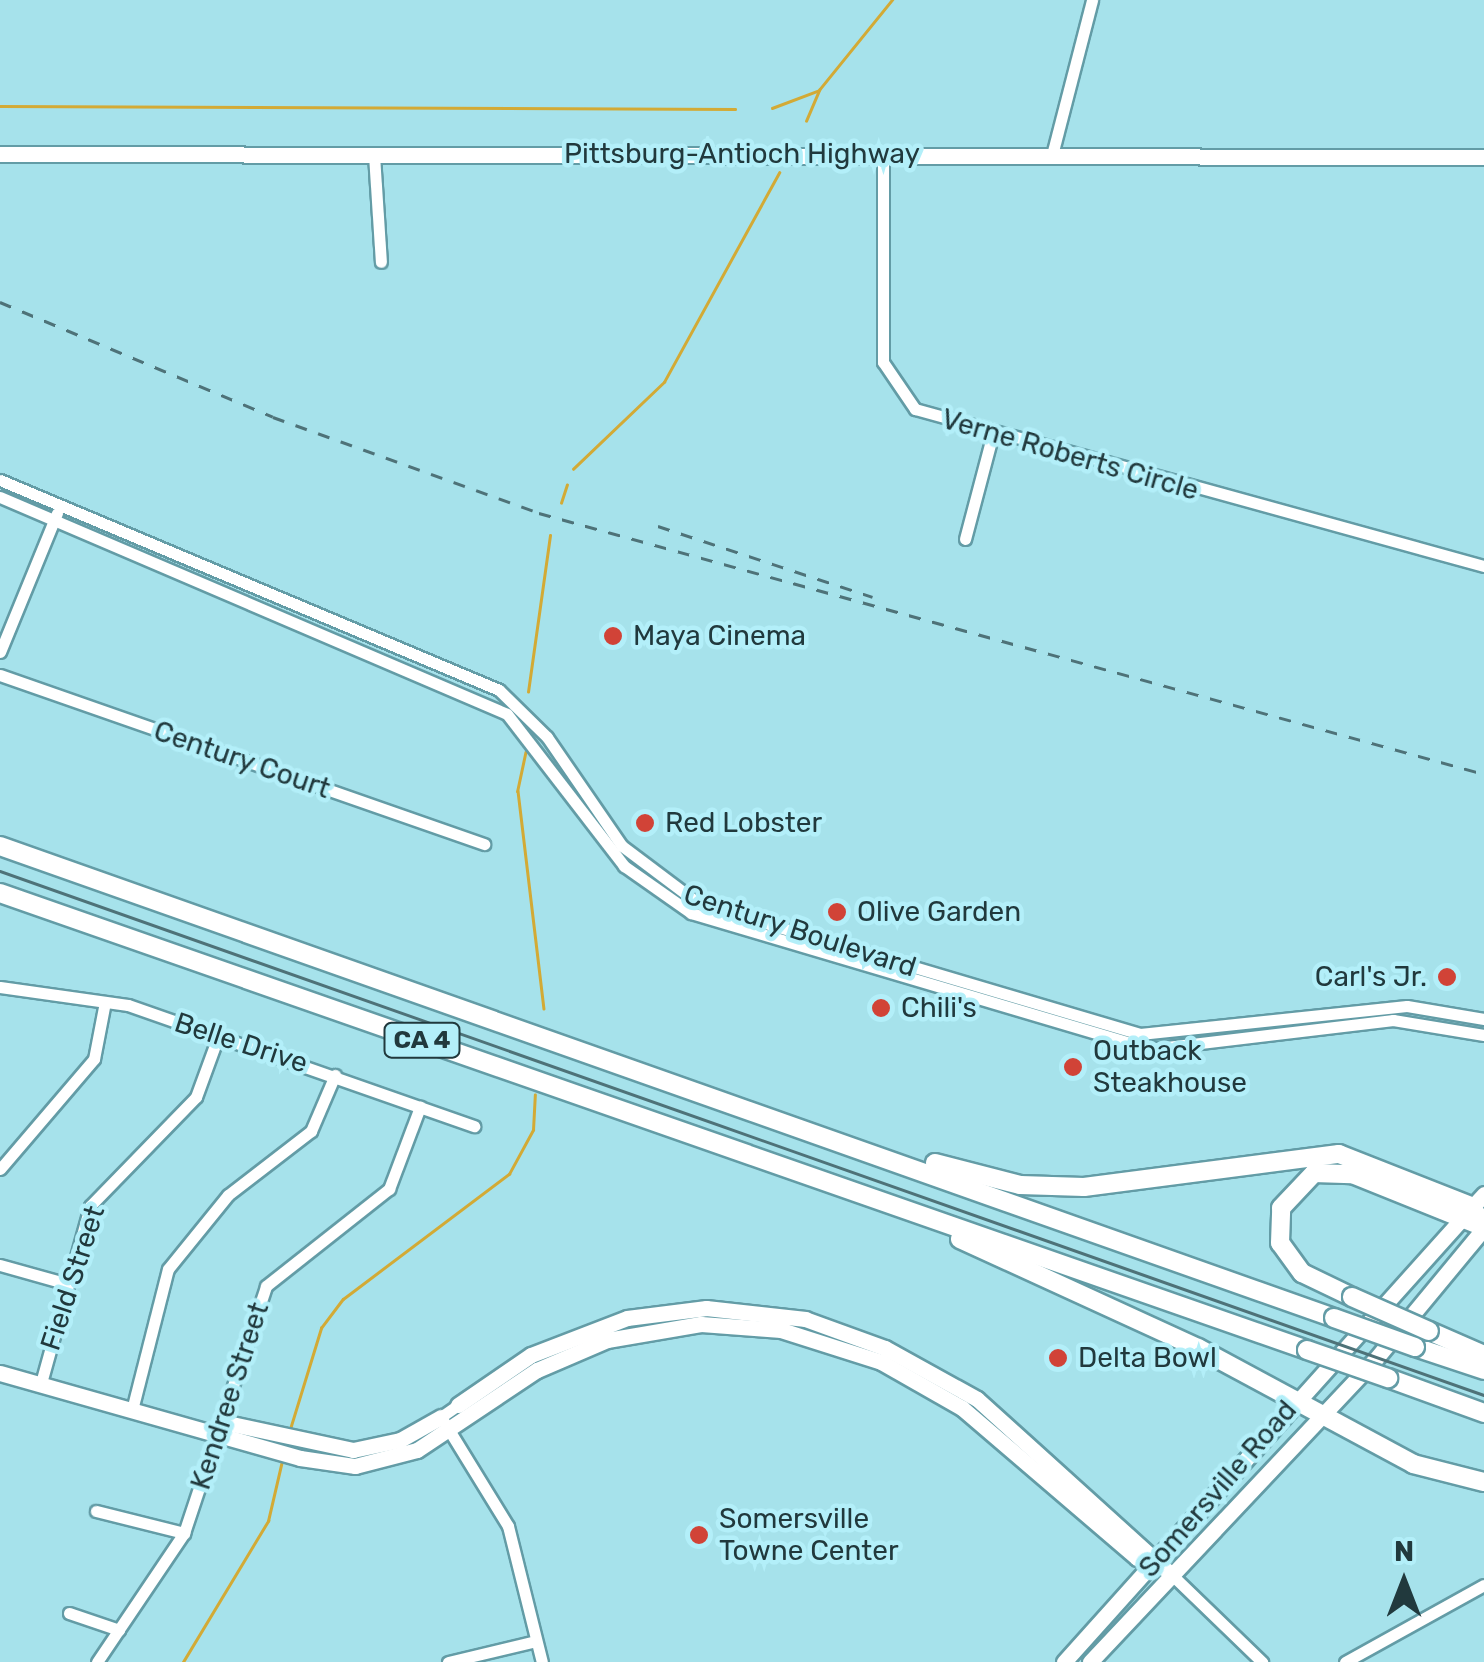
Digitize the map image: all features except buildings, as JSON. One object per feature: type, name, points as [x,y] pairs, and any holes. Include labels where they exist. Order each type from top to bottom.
[{"type":"highway","name":"CA 4","points":[[0,846],[819,1132],[1484,1370]]},
{"type":"highway","name":"CA 4","points":[[0,892],[1484,1413]]},
{"type":"highway","points":[[819,1132],[1052,1186],[1339,1154],[1478,1200],[1484,1227],[1456,1222],[1352,1174],[1325,1170],[1298,1183],[1281,1208],[1280,1243],[1302,1274],[1484,1356]]},
{"type":"highway","points":[[843,1188],[1297,1400],[1414,1464],[1484,1482]]},
{"type":"main road","name":"Pittsburg-Antioch Highway","points":[[0,154],[1484,158]]},
{"type":"main road","name":"Somersville Road","points":[[1064,1662],[1478,1200]]},
{"type":"main road","name":"Somersville Road","points":[[1090,1662],[1374,1361],[1484,1227]]},
{"type":"main road","points":[[458,1405],[531,1355],[594,1328],[734,1309],[819,1323],[902,1355],[978,1398],[1137,1558],[1156,1560],[1171,1574]]},
{"type":"main road","points":[[0,1373],[348,1466],[406,1454],[446,1423],[583,1348],[726,1324],[800,1334],[881,1362],[1043,1462]]},
{"type":"street","points":[[1052,155],[1092,0]]},
{"type":"street","name":"Verne Roberts Circle","points":[[883,154],[883,362],[915,409],[992,437],[1484,566]]},
{"type":"street","points":[[374,155],[381,262]]},
{"type":"street","points":[[965,540],[992,437]]},
{"type":"street","name":"Century Boulevard","points":[[0,480],[507,714],[624,866],[691,912],[1150,1049],[1393,1020],[1484,1034]]},
{"type":"street","name":"Century Boulevard","points":[[0,497],[58,510],[498,690],[547,737],[622,846],[698,903],[1140,1034],[1406,1006],[1484,1019]]},
{"type":"street","points":[[0,652],[58,510]]},
{"type":"street","name":"Century Court","points":[[0,676],[484,844]]},
{"type":"street","name":"Belle Drive","points":[[0,988],[105,1002],[335,1075],[474,1126]]},
{"type":"street","points":[[0,1169],[94,1059],[105,1002]]},
{"type":"street","name":"Field Street","points":[[42,1383],[90,1206],[196,1097],[218,1037]]},
{"type":"street","points":[[133,1406],[168,1269],[228,1195],[310,1131],[335,1075]]},
{"type":"street","name":"Kendree Street","points":[[97,1662],[184,1533],[266,1286],[389,1188],[420,1107]]},
{"type":"street","points":[[0,1265],[68,1284]]},
{"type":"street","points":[[458,1405],[446,1423],[508,1526],[542,1662]]},
{"type":"street","points":[[96,1510],[184,1533]]},
{"type":"street","points":[[1171,1574],[1262,1662]]},
{"type":"street","points":[[1346,1662],[1484,1584]]},
{"type":"street","points":[[69,1613],[119,1630]]},
{"type":"street","points":[[448,1662],[536,1641]]},
{"type":"waterway","points":[[806,121],[819,90],[892,0]]},
{"type":"waterway","points":[[772,108],[817,91]]},
{"type":"waterway","points":[[0,106],[735,109]]},
{"type":"waterway","points":[[573,469],[664,382],[779,173]]},
{"type":"waterway","points":[[561,503],[567,485]]},
{"type":"waterway","points":[[528,692],[550,536]]},
{"type":"waterway","points":[[526,752],[518,791],[544,1008]]},
{"type":"waterway","points":[[290,1429],[321,1328],[343,1299],[509,1174],[533,1130],[535,1095]]},
{"type":"waterway","points":[[183,1662],[268,1521],[282,1461]]},
{"type":"tram line","points":[[0,871],[1484,1395]]},
{"type":"railway","points":[[0,302],[273,417],[539,513],[1484,774]]},
{"type":"railway","points":[[658,526],[873,597]]},
{"type":"place","name":"Maya Cinema","points":[[613,636]]},
{"type":"place","name":"Red Lobster","points":[[645,823]]},
{"type":"place","name":"Olive Garden","points":[[837,912]]},
{"type":"place","name":"Carl's Jr.","points":[[1447,977]]},
{"type":"place","name":"Chili's","points":[[881,1008]]},
{"type":"place","name":"Outback Steakhouse","points":[[1073,1067]]},
{"type":"place","name":"Delta Bowl","points":[[1058,1358]]},
{"type":"place","name":"Somersville Towne Center","points":[[699,1535]]}]
